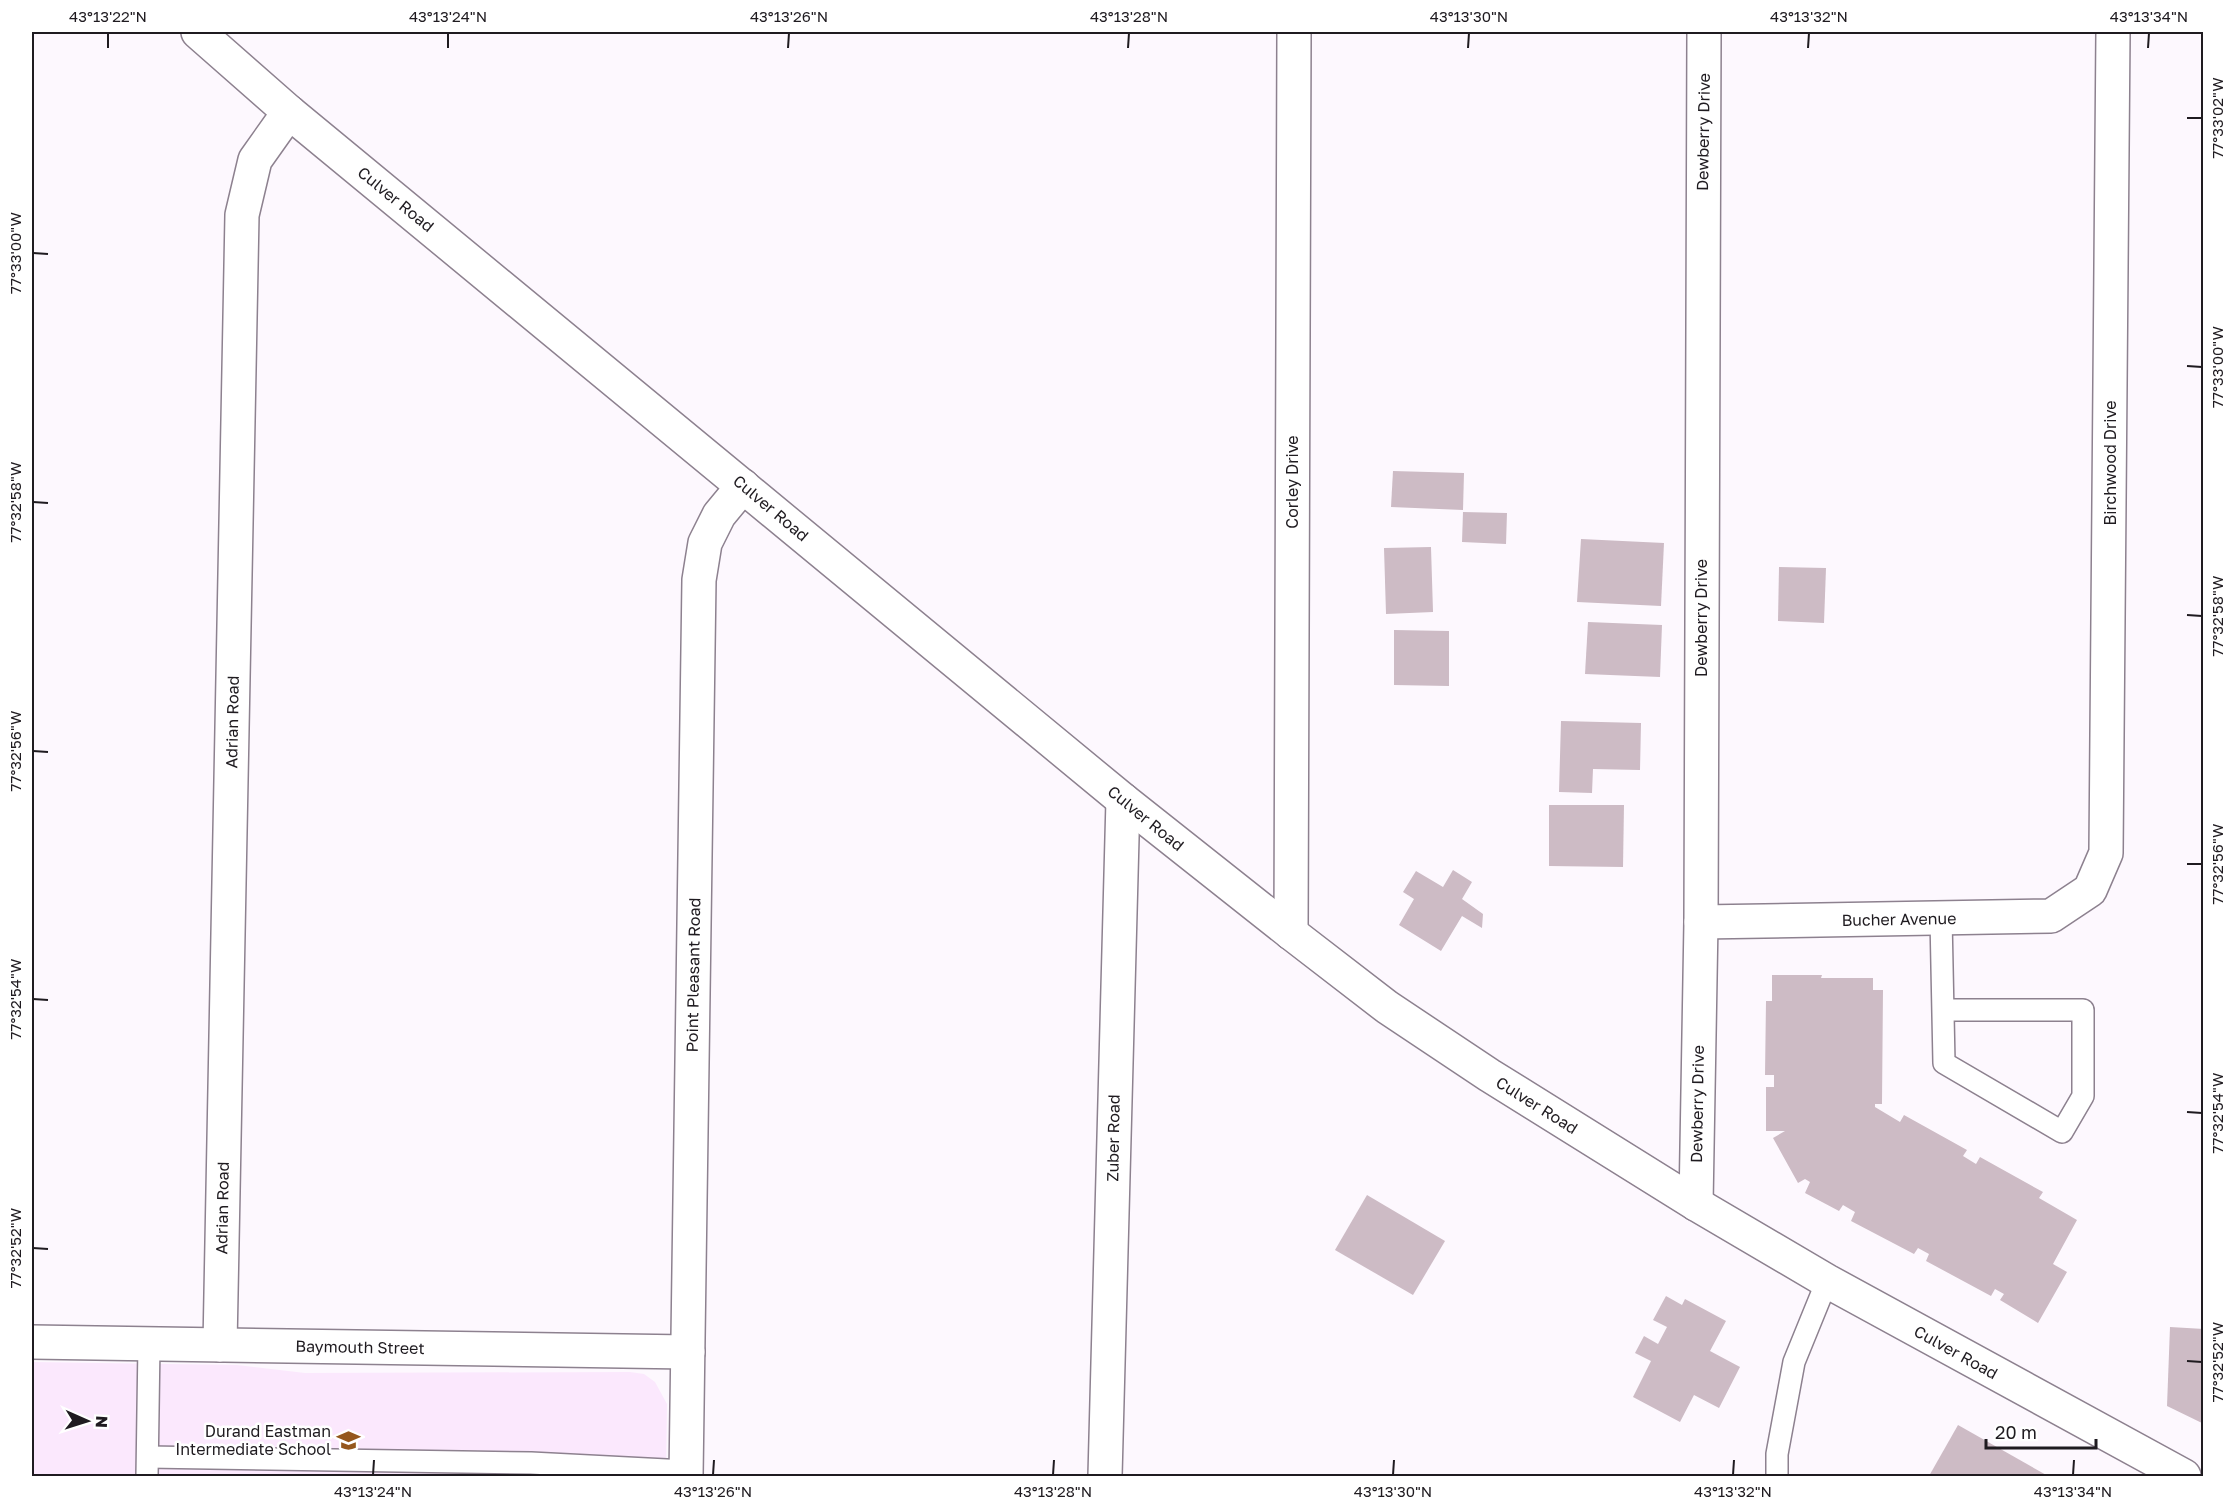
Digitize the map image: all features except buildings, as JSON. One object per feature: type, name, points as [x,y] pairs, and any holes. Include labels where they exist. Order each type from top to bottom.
[{"type":"street","name":"Culver Road","points":[[198,32],[289,112],[1123,800],[1387,1007],[1489,1076],[1696,1204],[1827,1281],[2184,1476]]},
{"type":"street","name":"Corley Drive","points":[[1291,933],[1294,32]]},
{"type":"street","name":"Dewberry Drive","points":[[1696,1204],[1701,922],[1704,32]]},
{"type":"street","name":"Birchwood Drive","points":[[2090,890],[2106,853],[2113,32]]},
{"type":"street","name":"Adrian Road","points":[[220,1345],[242,216],[255,160],[289,112]]},
{"type":"street","name":"Point Pleasant Road","points":[[686,1474],[699,580],[705,543],[719,515],[744,486]]},
{"type":"street","name":"Zuber Road","points":[[1105,1476],[1123,800]]},
{"type":"street","name":"Bucher Avenue","points":[[1701,922],[2050,916],[2090,890]]},
{"type":"street","name":"Baymouth Street","points":[[32,1342],[688,1352]]},
{"type":"lane","points":[[1941,918],[1944,1063],[2062,1132],[2083,1096],[2083,1010],[1943,1010]]},
{"type":"lane","points":[[1777,1476],[1778,1454],[1794,1362],[1827,1281]]},
{"type":"lane","points":[[149,1344],[148,1467],[531,1463],[686,1474]]},
{"type":"lane","points":[[531,1463],[552,1476]]},
{"type":"shaded area","name":"Durand Eastman Intermediate School","points":[[32,1362],[237,1365],[305,1373],[630,1372],[644,1374],[655,1382],[667,1404],[666,1476],[32,1476]]},
{"type":"place","name":"Durand Eastman Intermediate School","points":[[349,1440]]}]
